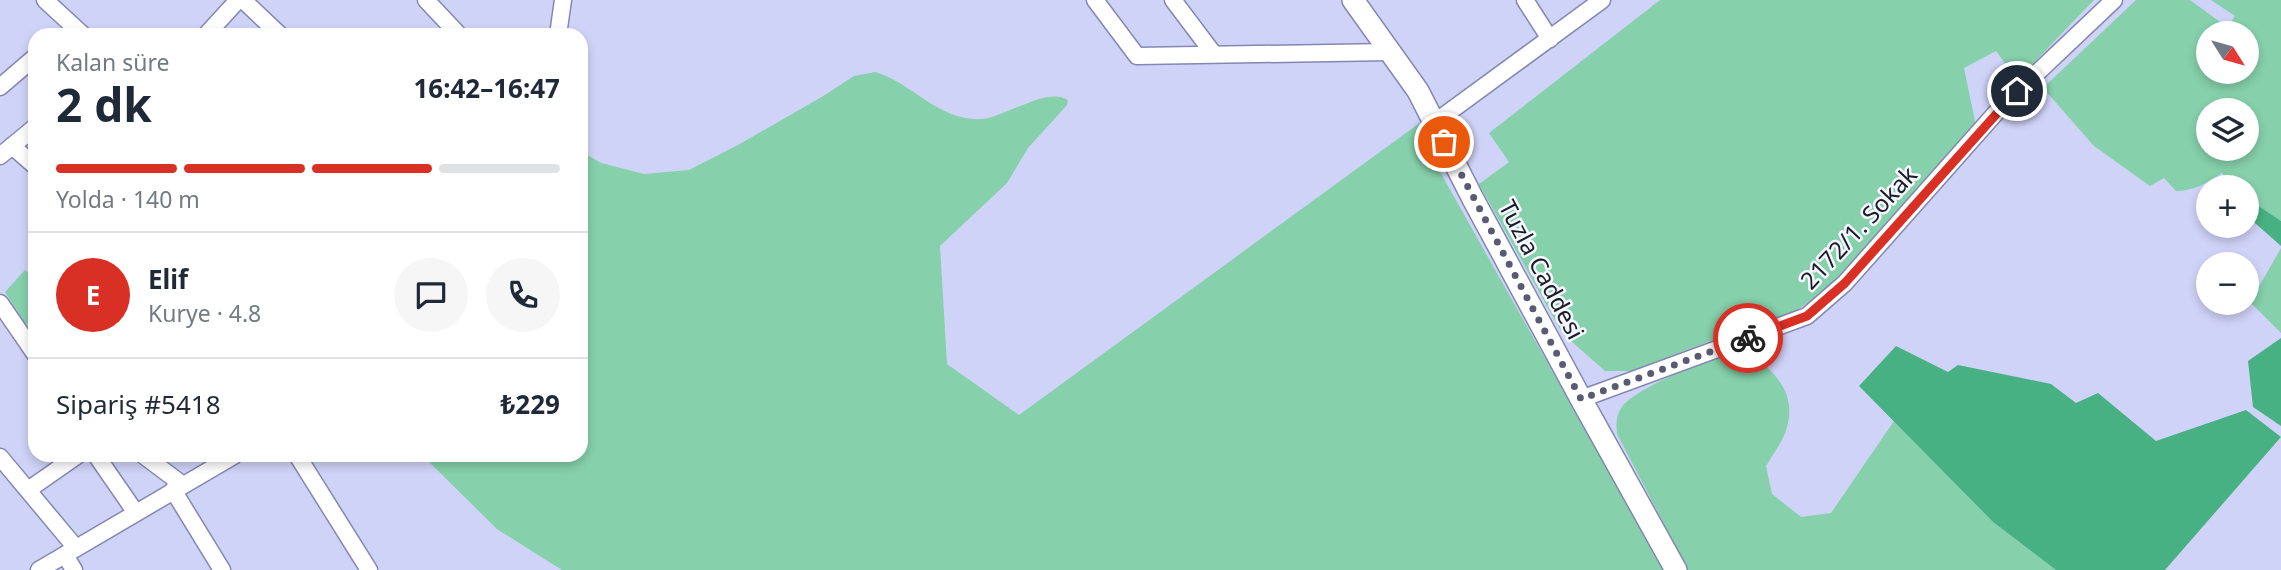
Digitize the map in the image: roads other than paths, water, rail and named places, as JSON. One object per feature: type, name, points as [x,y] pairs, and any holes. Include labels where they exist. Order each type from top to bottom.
[{"type":"main road","name":"Tuzla Caddesi","points":[[1353,0],[1418,91],[1473,200],[1676,570]]},
{"type":"street","points":[[45,0],[69,28]]},
{"type":"street","points":[[213,28],[240,0],[272,28]]},
{"type":"street","points":[[426,0],[452,28]]},
{"type":"street","points":[[559,28],[563,0]]},
{"type":"street","points":[[1095,0],[1137,56],[1390,52]]},
{"type":"street","points":[[1173,0],[1213,53]]},
{"type":"street","points":[[1525,0],[1550,38]]},
{"type":"street","points":[[1434,123],[1602,0]]},
{"type":"street","name":"2172/1. Sokak","points":[[1581,399],[1807,316],[1845,283],[2001,107],[2113,0]]},
{"type":"street","points":[[0,87],[28,63]]},
{"type":"street","points":[[28,133],[6,151],[28,162]]},
{"type":"street","points":[[0,303],[28,343]]},
{"type":"street","points":[[0,457],[28,490],[71,552],[74,570]]},
{"type":"street","points":[[28,490],[68,462]]},
{"type":"street","points":[[101,462],[136,513]]},
{"type":"street","points":[[150,462],[178,488],[222,570]]},
{"type":"street","points":[[39,570],[223,462]]},
{"type":"street","points":[[301,462],[369,570]]}]
